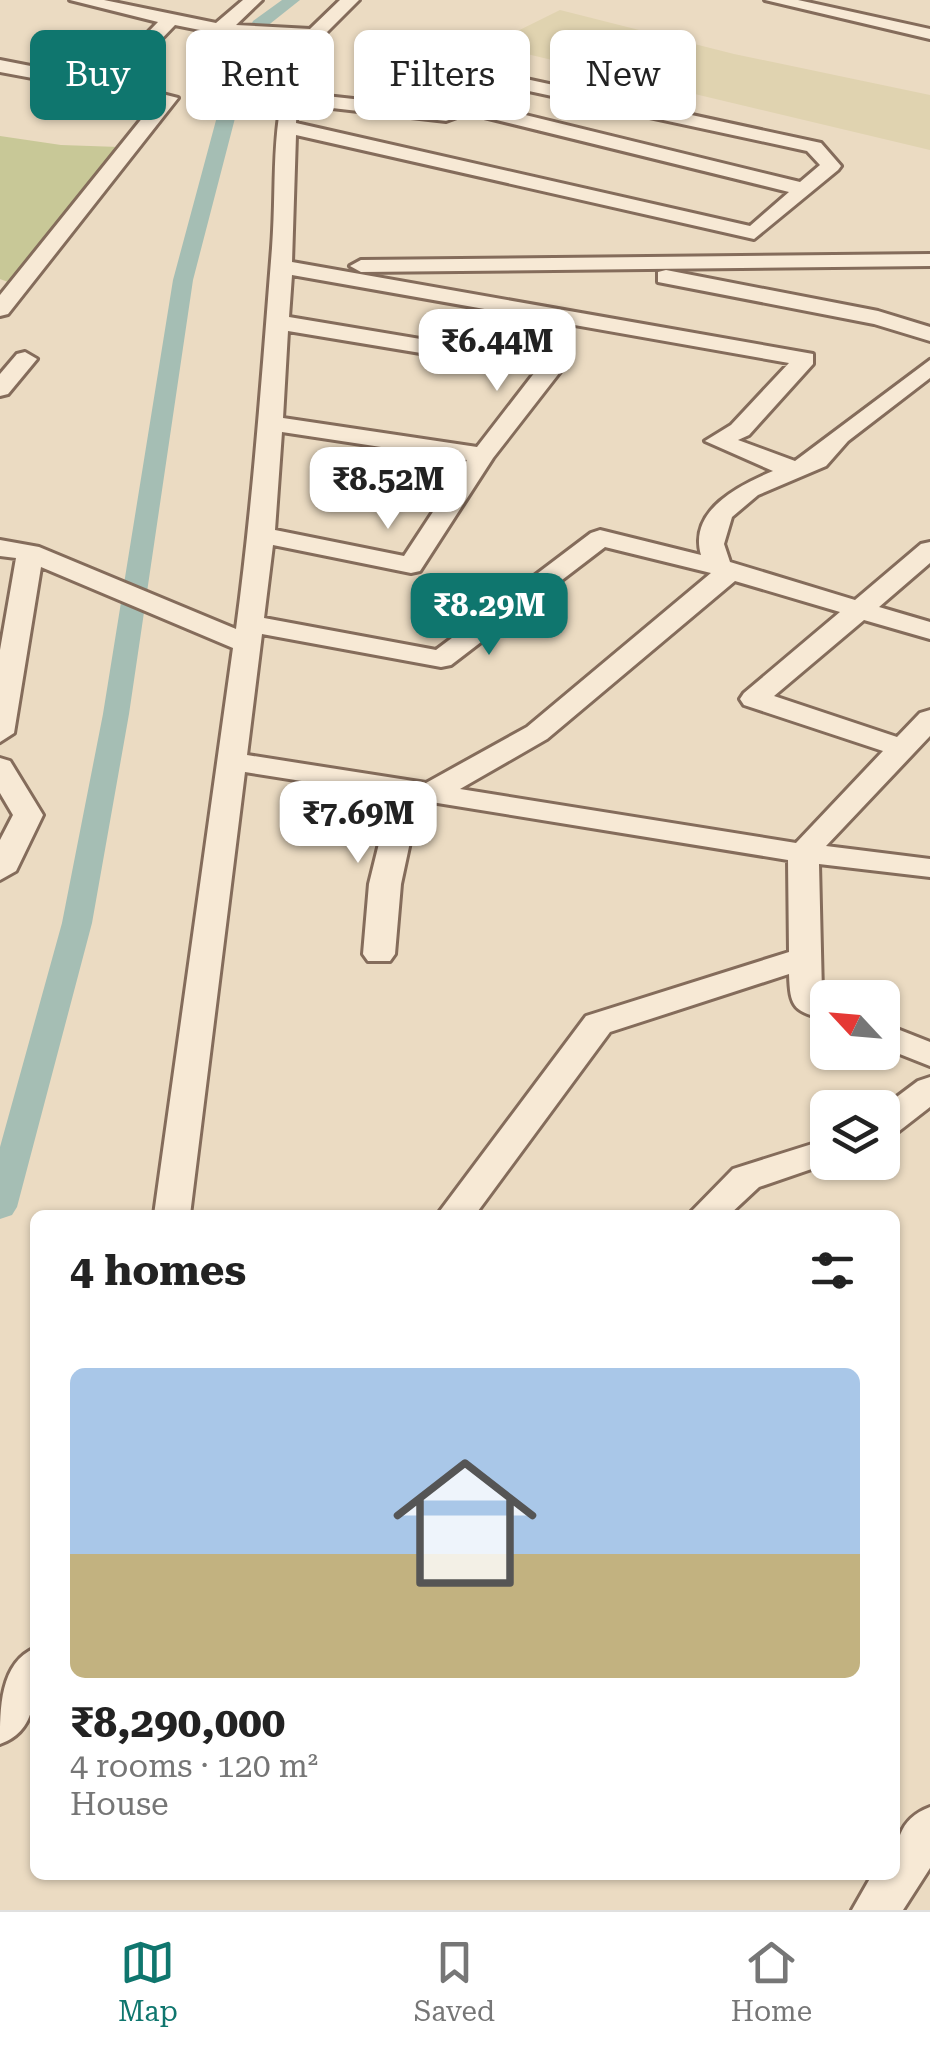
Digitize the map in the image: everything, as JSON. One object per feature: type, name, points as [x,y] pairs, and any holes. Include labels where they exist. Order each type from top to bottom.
[{"type":"street","points":[[79,0],[239,30]]},
{"type":"street","points":[[220,29],[253,0]]},
{"type":"street","points":[[319,30],[350,0]]},
{"type":"street","points":[[774,0],[930,34]]},
{"type":"street","points":[[860,19],[884,0]]},
{"type":"street","points":[[160,30],[170,20]]},
{"type":"street","points":[[0,66],[30,72]]},
{"type":"street","points":[[530,84],[814,147],[831,166],[724,262]]},
{"type":"street","points":[[0,309],[151,120]]},
{"type":"street","points":[[173,1210],[262,536],[281,267],[286,120]]},
{"type":"street","points":[[517,120],[804,189]]},
{"type":"street","points":[[286,127],[754,233]]},
{"type":"street","points":[[281,267],[930,260]]},
{"type":"street","points":[[598,264],[878,318],[930,334]]},
{"type":"street","points":[[281,267],[806,359],[740,430],[717,441],[795,470]]},
{"type":"street","points":[[262,536],[412,565],[483,455],[551,368],[277,322]]},
{"type":"street","points":[[0,388],[26,359]]},
{"type":"street","points":[[724,569],[711,544],[720,514],[749,490],[817,462],[839,436],[930,367]]},
{"type":"street","points":[[270,423],[483,455]]},
{"type":"street","points":[[0,548],[30,553],[249,634],[441,659],[600,538],[724,569],[930,631]]},
{"type":"street","points":[[902,748],[754,700],[930,550]]},
{"type":"street","points":[[0,732],[30,553]]},
{"type":"street","points":[[378,954],[385,884],[419,791],[537,733],[724,569]]},
{"type":"street","points":[[810,1002],[806,1000],[803,853],[930,718]]},
{"type":"street","points":[[232,761],[803,853],[930,868]]},
{"type":"street","points":[[0,767],[28,815],[0,871]]},
{"type":"street","points":[[460,1210],[598,1024],[805,958]]},
{"type":"street","points":[[900,1042],[930,1055]]},
{"type":"street","points":[[900,1113],[930,1089]]},
{"type":"street","points":[[711,1210],[746,1178],[810,1157]]},
{"type":"street","points":[[0,1724],[30,1675]]},
{"type":"street","points":[[900,1874],[930,1828]]},
{"type":"street","points":[[876,1910],[896,1880]]},
{"type":"shaded area","points":[[560,10],[639,30],[550,30],[550,60],[530,55],[530,30],[519,30]]},
{"type":"shaded area","points":[[696,44],[930,95],[930,150],[696,94]]},
{"type":"green space","points":[[0,136],[61,145],[119,147],[8,282],[0,279]]},
{"type":"waterway","points":[[0,1207],[77,923],[116,714],[183,280],[238,72],[259,24],[292,0]]}]
